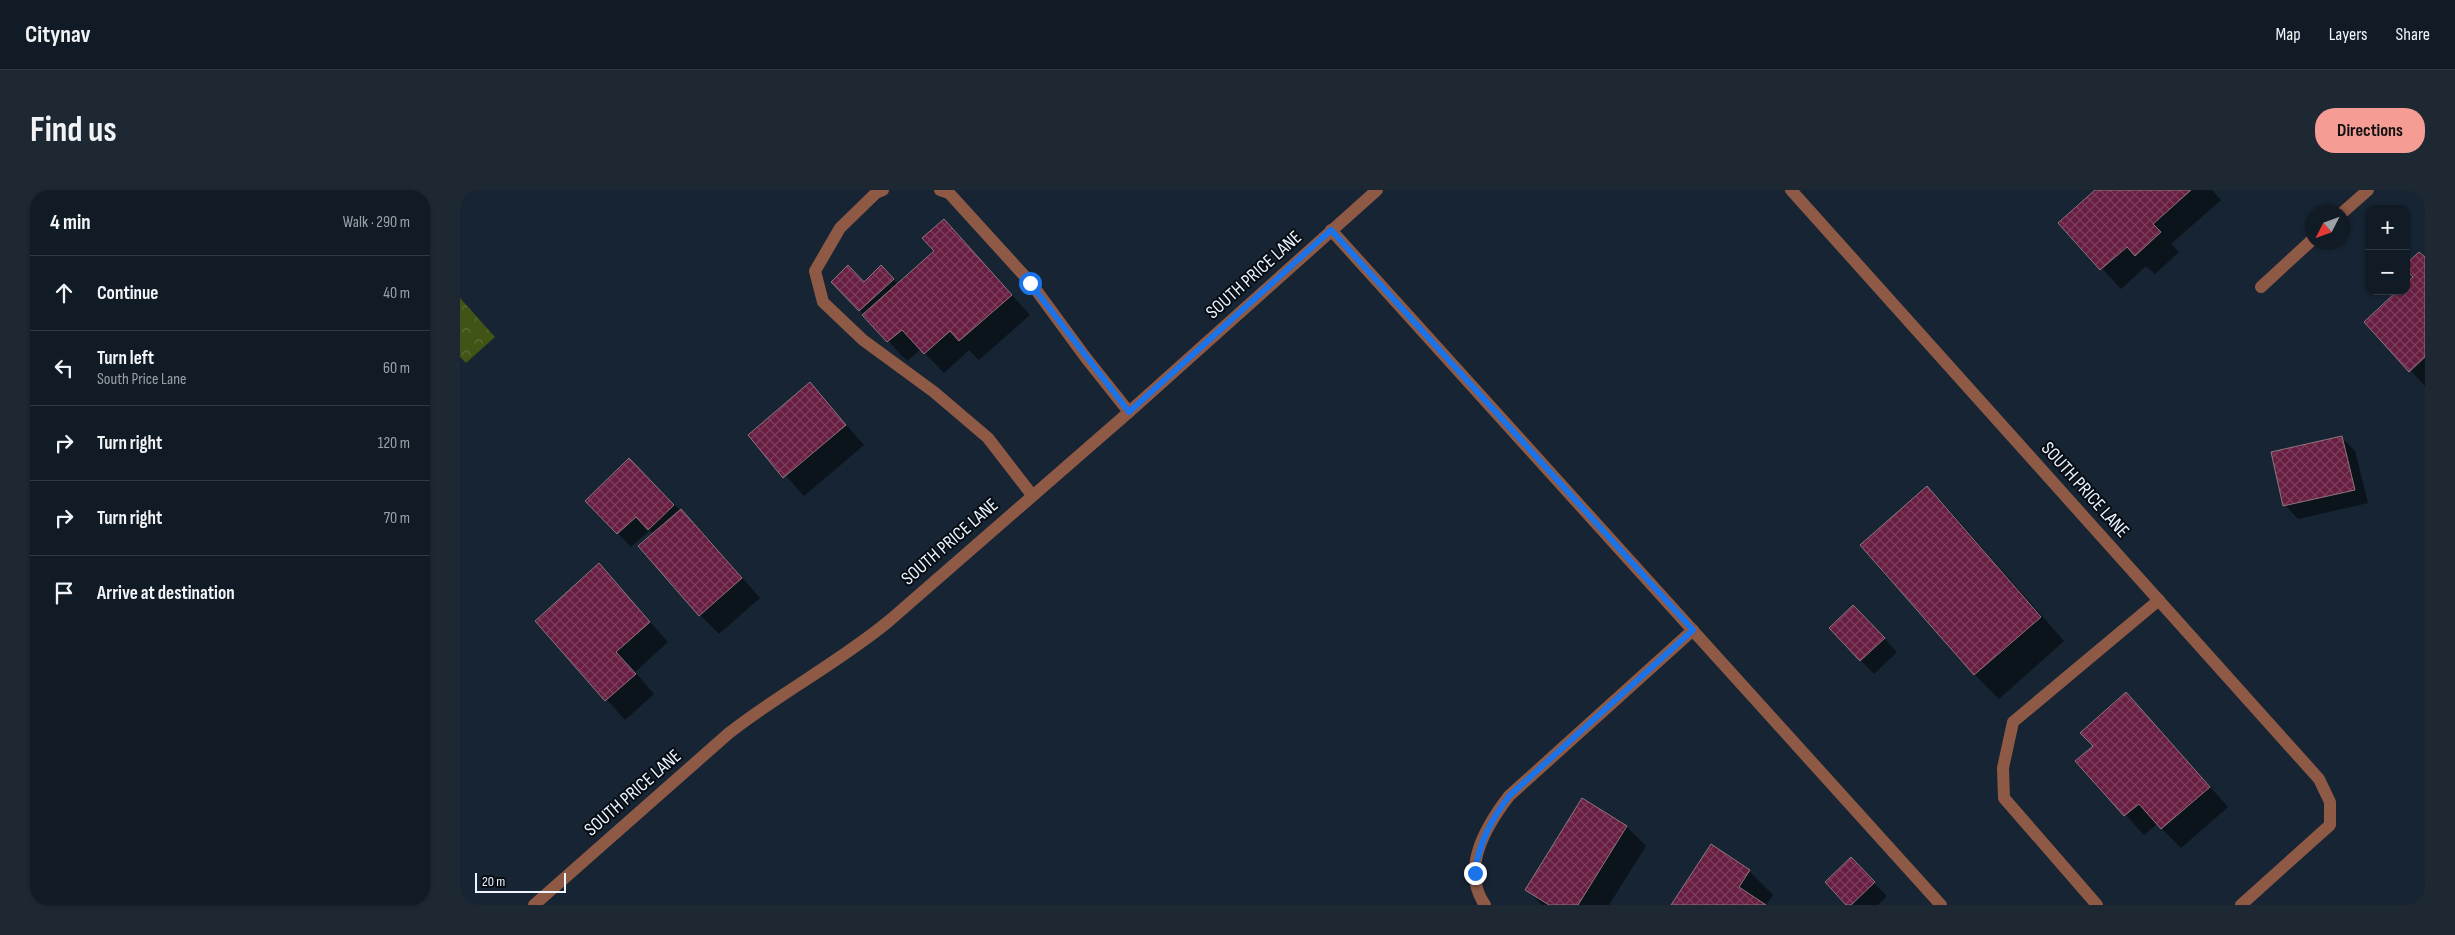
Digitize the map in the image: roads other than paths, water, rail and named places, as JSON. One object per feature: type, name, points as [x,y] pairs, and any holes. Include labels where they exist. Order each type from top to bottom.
[{"type":"street","points":[[883,190],[876,193],[840,228],[815,271],[822,302],[863,340],[934,392],[988,438],[1032,495]]},
{"type":"street","points":[[940,190],[949,193],[1030,283],[1129,412]]},
{"type":"street","name":"SOUTH PRICE LANE","points":[[534,905],[729,733],[760,709],[858,646],[1129,412],[1377,190]]},
{"type":"street","name":"SOUTH PRICE LANE","points":[[1791,190],[2319,779],[2330,802],[2330,825],[2241,905]]},
{"type":"street","points":[[2350,206],[2368,190]]},
{"type":"street","points":[[1331,230],[1941,905]]},
{"type":"street","points":[[2261,287],[2305,246]]},
{"type":"street","points":[[2097,905],[2004,798],[2003,768],[2013,722],[2159,600]]},
{"type":"street","points":[[1485,905],[1477,893],[1475,873],[1478,852],[1490,822],[1509,796],[1693,630]]}]
